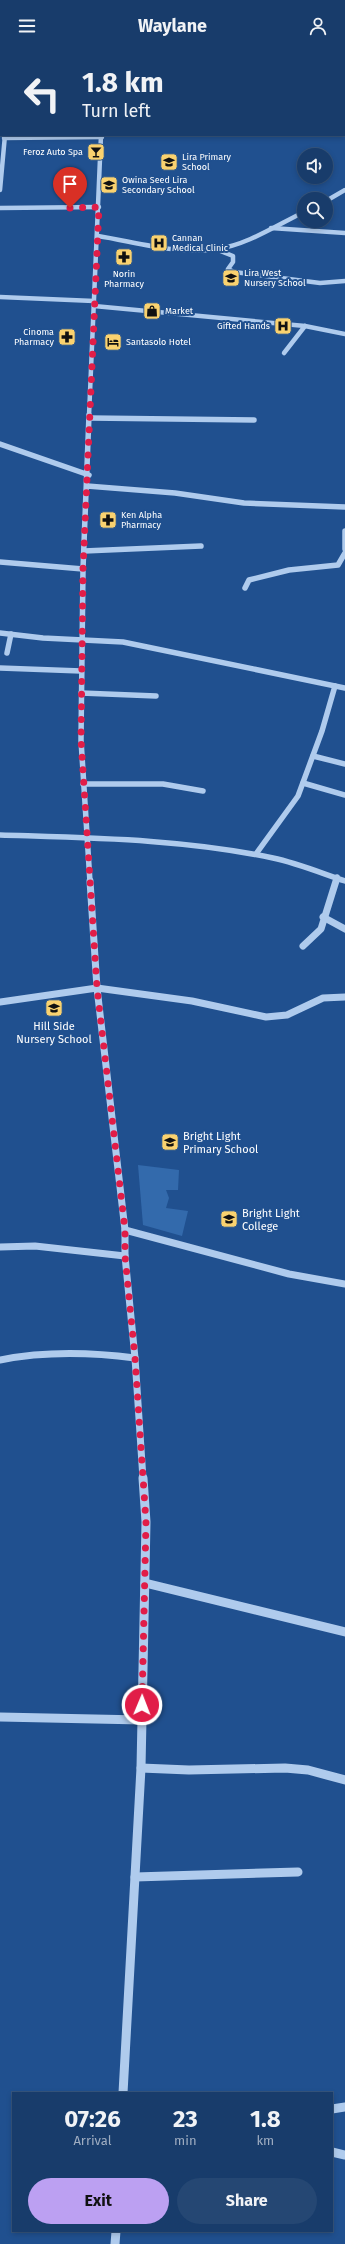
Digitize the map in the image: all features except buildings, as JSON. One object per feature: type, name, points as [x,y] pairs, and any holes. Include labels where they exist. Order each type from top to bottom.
[{"type":"street","points":[[0,190],[5,137],[102,136],[83,569],[81,671],[83,784],[97,988],[125,1230],[125,1256],[135,1358],[146,1522],[141,1768],[123,2092]]},
{"type":"street","points":[[333,197],[345,190]]},
{"type":"street","points":[[0,208],[99,207]]},
{"type":"street","points":[[98,236],[184,249],[217,249],[297,215]]},
{"type":"street","points":[[269,227],[345,233]]},
{"type":"street","points":[[217,249],[233,256],[233,262],[228,269],[234,272],[320,283],[345,282]]},
{"type":"street","points":[[0,297],[94,303],[305,326],[344,332]]},
{"type":"street","points":[[284,353],[305,326]]},
{"type":"street","points":[[90,418],[254,420]]},
{"type":"street","points":[[0,444],[36,455],[88,475]]},
{"type":"street","points":[[87,486],[175,493],[244,503],[345,507]]},
{"type":"street","points":[[345,531],[345,549]]},
{"type":"street","points":[[84,551],[201,546]]},
{"type":"street","points":[[245,588],[249,580],[261,576],[300,568],[338,565],[345,553]]},
{"type":"street","points":[[0,562],[83,569]]},
{"type":"street","points":[[0,633],[43,638],[82,639],[152,647],[345,688]]},
{"type":"street","points":[[7,653],[11,634]]},
{"type":"street","points":[[0,668],[81,671]]},
{"type":"street","points":[[256,854],[269,834],[297,799],[322,731],[335,686]]},
{"type":"street","points":[[81,693],[156,696]]},
{"type":"street","points":[[313,756],[345,764]]},
{"type":"street","points":[[303,783],[345,795]]},
{"type":"street","points":[[83,784],[164,784],[203,791]]},
{"type":"street","points":[[0,835],[136,840],[256,854],[337,877],[345,881]]},
{"type":"street","points":[[303,946],[321,929],[323,917],[334,892],[337,877]]},
{"type":"street","points":[[323,917],[345,929]]},
{"type":"street","points":[[0,1002],[97,988],[192,1001],[266,1017],[287,1015],[318,999],[345,997]]},
{"type":"street","points":[[125,1230],[289,1274],[345,1284]]},
{"type":"street","points":[[0,1247],[35,1246],[125,1256]]},
{"type":"street","points":[[0,1360],[35,1354],[68,1352],[95,1353],[135,1358]]},
{"type":"street","points":[[145,1583],[277,1614],[345,1632]]},
{"type":"street","points":[[0,1717],[142,1720]]},
{"type":"street","points":[[141,1768],[189,1770],[285,1768],[308,1770],[345,1780]]},
{"type":"street","points":[[135,1877],[298,1872]]},
{"type":"street","points":[[333,2108],[345,2107]]},
{"type":"street","points":[[333,2152],[345,2155]]},
{"type":"street","points":[[116,2232],[116,2244]]},
{"type":"shaded area","points":[[138,1165],[179,1170],[178,1190],[166,1190],[169,1198],[166,1208],[188,1211],[182,1236],[143,1225]]},
{"type":"place","name":"Feroz Auto Spa","points":[[96,152]]},
{"type":"place","name":"Lira Primary School","points":[[169,162]]},
{"type":"place","name":"Owina Seed Lira Secondary School","points":[[109,185]]},
{"type":"place","name":"Cannan Medical Clinic","points":[[159,243]]},
{"type":"place","name":"Norin Pharmacy","points":[[124,257]]},
{"type":"place","name":"Lira West Nursery School","points":[[231,278]]},
{"type":"place","name":"Market","points":[[152,311]]},
{"type":"place","name":"Gifted Hands","points":[[283,326]]},
{"type":"place","name":"Cinoma Pharmacy","points":[[67,337]]},
{"type":"place","name":"Santasolo Hotel","points":[[113,342]]},
{"type":"place","name":"Ken Alpha Pharmacy","points":[[108,520]]},
{"type":"place","name":"Hill Side Nursery School","points":[[54,1008]]},
{"type":"place","name":"Bright Light Primary School","points":[[170,1142]]},
{"type":"place","name":"Bright Light College","points":[[229,1219]]},
{"type":"route","points":[[70,208],[99,207],[83,569],[80,705],[81,740],[86,837],[97,988],[125,1230],[125,1256],[135,1358],[146,1522],[142,1705]]}]
